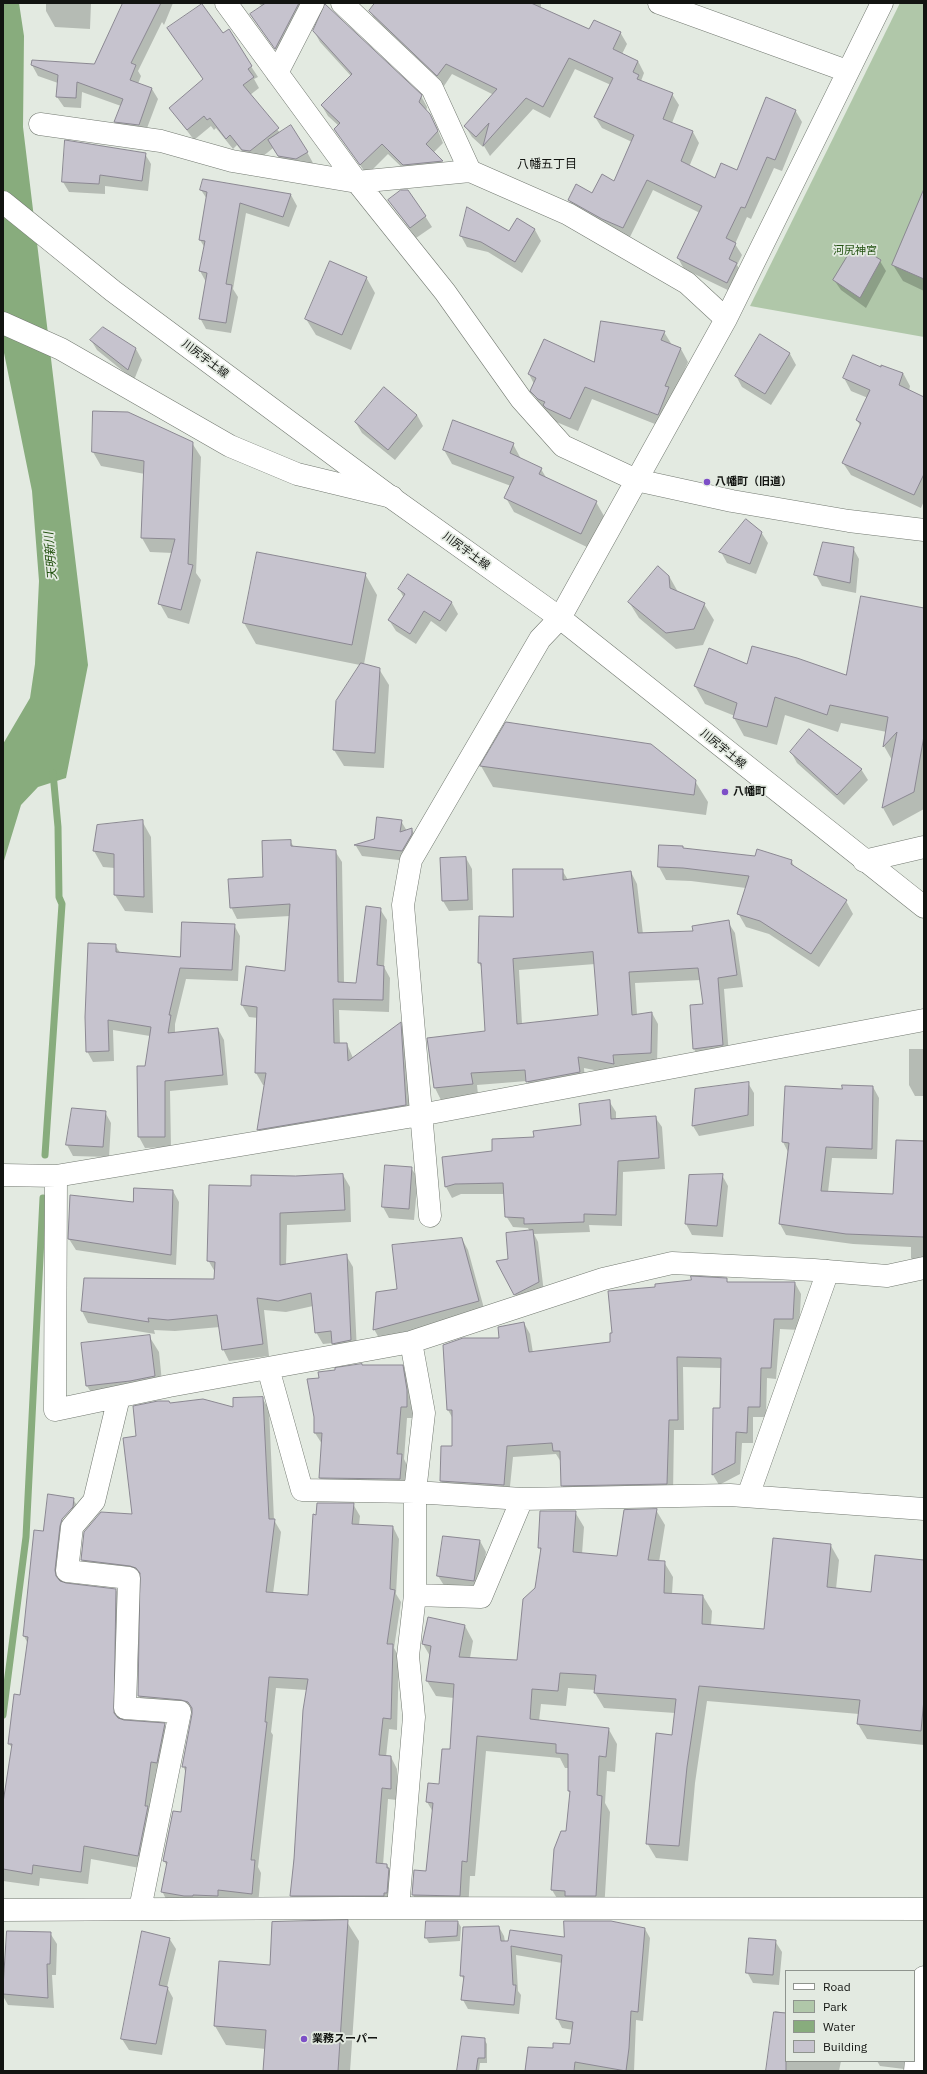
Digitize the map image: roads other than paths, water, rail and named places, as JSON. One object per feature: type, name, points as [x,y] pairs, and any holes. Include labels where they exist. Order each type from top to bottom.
[{"type":"street","points":[[226,3],[357,182],[445,292],[521,399],[563,446],[636,480],[732,501],[849,521],[924,530]]},
{"type":"street","points":[[277,73],[313,3]]},
{"type":"street","points":[[342,3],[432,88],[470,171]]},
{"type":"street","points":[[660,3],[848,71]]},
{"type":"street","points":[[430,1216],[420,1115],[403,905],[411,860],[540,639],[560,618],[726,319],[882,3]]},
{"type":"street","points":[[40,124],[161,141],[232,161],[357,182],[470,171],[568,214],[687,283],[726,319]]},
{"type":"street","name":"川尻宇土線","points":[[3,202],[113,290],[392,498],[560,618],[924,908]]},
{"type":"street","points":[[3,322],[61,349],[230,446],[297,474],[392,498]]},
{"type":"street","points":[[864,861],[924,847]]},
{"type":"street","points":[[3,1175],[47,1176],[420,1115],[924,1020]]},
{"type":"street","points":[[47,1176],[55,1410],[268,1368],[411,1342],[603,1279],[672,1263],[828,1271],[887,1276],[924,1268]]},
{"type":"street","points":[[748,1496],[828,1271]]},
{"type":"street","points":[[398,1908],[414,1717],[408,1656],[415,1595],[415,1492],[424,1413],[411,1342]]},
{"type":"street","points":[[268,1368],[302,1490],[415,1492],[522,1499],[748,1496],[924,1509]]},
{"type":"street","points":[[119,1397],[94,1501],[72,1527],[67,1571],[129,1578],[125,1708],[180,1712],[140,1909]]},
{"type":"street","points":[[415,1595],[481,1597],[522,1499]]},
{"type":"street","points":[[3,1910],[398,1908],[924,1909]]},
{"type":"street","points":[[915,2071],[924,1977]]},
{"type":"water","name":"天明新川","points":[[3,3],[19,3],[24,36],[23,127],[88,665],[66,778],[38,787],[21,805],[3,864],[3,744],[30,698],[35,664],[39,581],[32,491],[3,348]]},
{"type":"waterway","points":[[45,1155],[62,904],[59,897],[58,827],[53,773]]},
{"type":"waterway","points":[[3,1715],[26,1537],[43,1198]]},
{"type":"place","name":"八幡町（旧道）","points":[[707,482]]},
{"type":"place","name":"八幡町","points":[[725,792]]},
{"type":"place","name":"業務スーパー","points":[[304,2039]]},
{"type":"district","name":"八幡五丁目","points":[[547,165]]},
{"type":"park label","name":"河尻神宮","points":[[855,251]]}]
